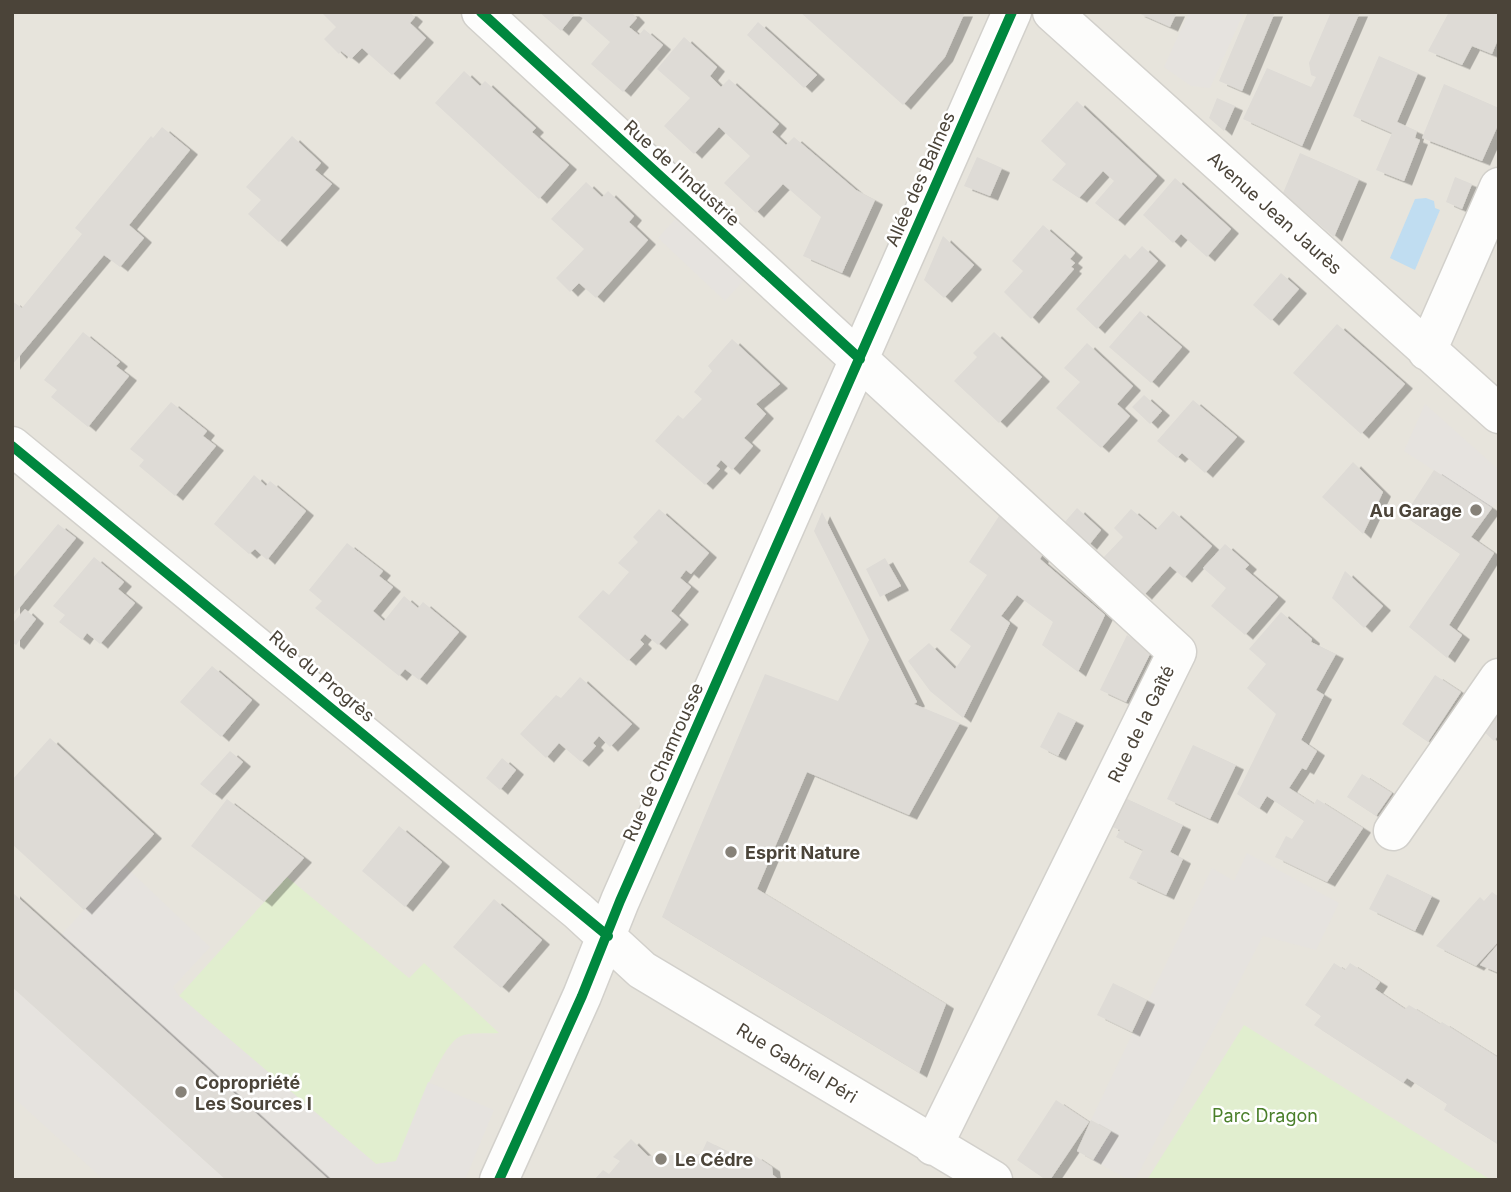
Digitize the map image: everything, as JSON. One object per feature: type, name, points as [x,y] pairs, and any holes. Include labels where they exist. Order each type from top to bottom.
[{"type":"street","name":"Rue de l'Industrie","points":[[481,12],[860,359]]},
{"type":"street","name":"Allée des Balmes","points":[[860,359],[1012,12]]},
{"type":"street","name":"Avenue Jean Jaurès","points":[[1052,12],[1499,414]]},
{"type":"street","points":[[1427,351],[1499,187]]},
{"type":"street","name":"Rue de Chamrousse","points":[[499,1180],[860,359]]},
{"type":"street","name":"Rue de la Gaîté","points":[[860,359],[1177,652],[933,1146]]},
{"type":"street","name":"Rue du Progrès","points":[[12,446],[608,936]]},
{"type":"street","points":[[1393,831],[1499,678]]},
{"type":"street","name":"Rue Gabriel Péri","points":[[608,936],[642,970],[993,1180]]},
{"type":"shaded area","points":[[12,12],[1002,12],[501,1180],[12,1180]]},
{"type":"shaded area","points":[[1015,12],[1499,12],[1499,1180],[510,1180]]},
{"type":"shaded area","points":[[1189,12],[1244,12],[1210,88],[1191,86],[1164,67]]},
{"type":"shaded area","points":[[677,217],[744,280],[725,301],[658,238]]},
{"type":"shaded area","points":[[1425,404],[1499,470],[1499,499],[1492,508],[1404,451]]},
{"type":"shaded area","points":[[1247,853],[1339,903],[1316,950],[1263,936],[1135,1180],[1129,1180],[1093,1160],[1111,1131],[1091,1120],[1212,868],[1234,881]]},
{"type":"shaded area","points":[[125,866],[210,947],[173,987],[179,996],[376,1164],[396,1161],[428,1082],[494,1110],[465,1180],[329,1180],[60,936]]},
{"type":"shaded area","points":[[12,987],[226,1180],[104,1180],[12,1096]]},
{"type":"green space","points":[[287,877],[409,978],[424,963],[499,1033],[465,1035],[452,1043],[433,1073],[396,1162],[376,1164],[179,996]]},
{"type":"green space","name":"Parc Dragon","points":[[1244,1025],[1491,1180],[1147,1180]]},
{"type":"water","points":[[1426,198],[1434,201],[1435,208],[1440,210],[1415,270],[1390,258],[1415,199]]},
{"type":"building","points":[[321,12],[409,12],[415,17],[410,23],[426,38],[392,75],[362,48],[351,59],[341,51],[339,54],[324,39],[336,27]]},
{"type":"building","points":[[539,12],[576,12],[561,31]]},
{"type":"building","points":[[576,12],[631,12],[637,18],[629,27],[639,35],[644,29],[663,45],[623,92],[591,64],[610,42]]},
{"type":"building","points":[[800,12],[965,12],[945,57],[903,105]]},
{"type":"building","points":[[1136,12],[1177,12],[1170,27]]},
{"type":"building","points":[[1248,12],[1275,12],[1242,91],[1219,81]]},
{"type":"building","points":[[1331,12],[1360,12],[1302,146],[1243,119],[1267,68],[1311,87],[1316,77],[1311,75],[1309,63]]},
{"type":"building","points":[[1449,12],[1499,12],[1499,37],[1492,54],[1472,46],[1462,65],[1428,51]]},
{"type":"building","points":[[758,22],[817,75],[804,88],[747,35]]},
{"type":"building","points":[[684,37],[717,67],[710,76],[721,87],[729,79],[779,124],[772,132],[786,145],[794,137],[856,190],[875,200],[842,273],[803,256],[821,217],[783,184],[756,213],[724,183],[750,156],[719,127],[694,154],[664,126],[690,98],[657,69]]},
{"type":"building","points":[[1379,56],[1418,73],[1397,122],[1417,131],[1415,138],[1420,140],[1404,181],[1376,170],[1392,133],[1353,116]]},
{"type":"building","points":[[464,71],[480,86],[485,81],[536,128],[532,132],[569,165],[539,199],[435,103]]},
{"type":"building","points":[[1444,84],[1499,108],[1499,123],[1482,161],[1422,138]]},
{"type":"building","points":[[1217,98],[1235,106],[1224,131],[1209,118]]},
{"type":"building","points":[[1077,101],[1157,176],[1117,221],[1095,203],[1114,181],[1103,171],[1079,198],[1052,180],[1066,164],[1041,141]]},
{"type":"building","points":[[162,127],[190,150],[129,225],[144,238],[120,267],[104,255],[12,365],[12,301],[22,308],[82,234],[75,228],[151,136],[153,138]]},
{"type":"building","points":[[292,136],[321,163],[315,170],[332,184],[279,242],[248,214],[261,200],[246,187]]},
{"type":"building","points":[[1300,153],[1359,179],[1334,237],[1283,193]]},
{"type":"building","points":[[977,157],[1002,168],[990,196],[964,186]]},
{"type":"building","points":[[1455,177],[1472,184],[1462,209],[1446,202]]},
{"type":"building","points":[[1175,178],[1231,229],[1207,257],[1181,234],[1173,243],[1143,215]]},
{"type":"building","points":[[586,182],[602,197],[608,191],[634,216],[629,222],[648,240],[596,298],[579,283],[570,292],[556,278],[584,249],[551,219]]},
{"type":"building","points":[[1043,225],[1075,253],[1070,259],[1075,263],[1071,267],[1074,269],[1031,319],[1004,292],[1023,271],[1012,261]]},
{"type":"building","points":[[943,236],[974,265],[944,298],[924,280]]},
{"type":"building","points":[[1142,246],[1158,261],[1097,329],[1076,309],[1125,254],[1130,259]]},
{"type":"building","points":[[1281,273],[1299,289],[1271,321],[1253,305]]},
{"type":"building","points":[[1140,311],[1182,347],[1151,383],[1109,347]]},
{"type":"building","points":[[1337,324],[1405,384],[1361,434],[1293,373]]},
{"type":"building","points":[[83,332],[120,362],[116,366],[129,376],[88,427],[51,397],[57,390],[44,380]]},
{"type":"building","points":[[994,332],[1042,377],[999,423],[954,381],[977,357],[973,353]]},
{"type":"building","points":[[732,339],[780,384],[756,404],[766,414],[744,438],[753,446],[732,470],[721,460],[716,466],[720,469],[705,485],[655,441],[678,415],[683,419],[702,399],[694,392],[712,371],[708,366]]},
{"type":"building","points":[[1087,343],[1133,386],[1117,404],[1130,416],[1101,448],[1056,408],[1080,382],[1064,368]]},
{"type":"building","points":[[1144,395],[1162,411],[1150,424],[1132,407]]},
{"type":"building","points":[[1193,400],[1237,437],[1205,473],[1182,453],[1177,458],[1157,441]]},
{"type":"building","points":[[171,402],[207,431],[203,436],[216,446],[175,496],[139,466],[144,460],[130,449]]},
{"type":"building","points":[[1353,462],[1383,492],[1363,534],[1322,497]]},
{"type":"building","points":[[1434,470],[1492,508],[1471,537],[1494,553],[1449,625],[1462,635],[1447,658],[1409,627],[1460,554],[1404,516]]},
{"type":"building","points":[[254,475],[266,486],[270,481],[306,511],[267,560],[255,549],[249,554],[214,524]]},
{"type":"building","points":[[1077,508],[1101,530],[1089,545],[1064,523]]},
{"type":"building","points":[[659,509],[709,553],[691,574],[686,570],[680,578],[691,587],[671,611],[681,620],[658,645],[645,634],[640,640],[644,644],[628,661],[578,617],[603,590],[609,595],[629,572],[618,563],[638,542],[633,537]]},
{"type":"building","points":[[1131,509],[1156,530],[1173,511],[1212,546],[1184,578],[1170,566],[1144,595],[1103,558],[1123,537],[1114,528]]},
{"type":"building","name":"Esprit Nature","points":[[822,512],[917,702],[914,704],[960,723],[909,815],[807,772],[757,889],[946,1004],[919,1073],[662,917],[765,674],[838,701],[869,640],[814,531]]},
{"type":"building","points":[[1001,513],[1044,552],[1040,559],[1105,615],[1078,672],[1042,645],[1053,622],[1017,595],[1001,616],[1010,623],[963,718],[930,691],[908,661],[929,643],[955,669],[971,646],[950,630],[987,575],[969,562]]},
{"type":"building","points":[[58,524],[76,538],[12,617],[12,579]]},
{"type":"building","points":[[347,543],[383,571],[379,576],[393,587],[373,611],[384,621],[404,596],[418,608],[423,602],[459,632],[419,680],[405,669],[399,676],[315,608],[322,601],[309,590]]},
{"type":"building","points":[[1225,544],[1249,565],[1245,569],[1278,597],[1245,635],[1211,606],[1226,588],[1203,568]]},
{"type":"building","points":[[94,557],[124,582],[118,589],[135,603],[100,644],[87,633],[82,640],[59,622],[65,615],[53,606]]},
{"type":"building","points":[[885,558],[901,586],[880,597],[866,569]]},
{"type":"building","points":[[1345,571],[1383,606],[1364,628],[1332,598]]},
{"type":"building","points":[[25,609],[36,619],[16,645],[12,642],[12,624]]},
{"type":"building","points":[[1281,612],[1312,639],[1311,642],[1336,654],[1316,690],[1324,695],[1301,740],[1317,751],[1306,770],[1302,768],[1289,788],[1314,804],[1317,799],[1363,828],[1327,882],[1275,857],[1286,836],[1292,839],[1304,821],[1267,796],[1259,809],[1237,794],[1276,714],[1247,688],[1266,664],[1249,649]]},
{"type":"building","points":[[1127,635],[1152,650],[1126,702],[1100,690]]},
{"type":"building","points":[[212,666],[252,700],[221,737],[180,702]]},
{"type":"building","points":[[1435,675],[1461,692],[1428,742],[1402,724]]},
{"type":"building","points":[[580,677],[632,724],[610,747],[599,736],[593,743],[596,746],[581,762],[559,743],[546,758],[520,734],[556,695],[561,698]]},
{"type":"building","points":[[1058,712],[1076,721],[1058,756],[1040,747]]},
{"type":"building","points":[[1499,712],[1499,734],[1494,741],[1480,728]]},
{"type":"building","points":[[50,738],[154,834],[84,910],[12,844],[12,780]]},
{"type":"building","points":[[1193,745],[1236,765],[1210,819],[1167,799]]},
{"type":"building","points":[[230,751],[243,762],[214,795],[200,784]]},
{"type":"building","points":[[502,758],[516,770],[500,790],[486,778]]},
{"type":"building","points":[[1362,774],[1392,793],[1376,816],[1347,797]]},
{"type":"building","points":[[1123,797],[1183,825],[1170,852],[1183,859],[1166,895],[1129,878],[1143,850],[1116,837],[1120,830],[1110,826]]},
{"type":"building","points":[[227,799],[304,858],[264,902],[191,846]]},
{"type":"building","points":[[399,826],[442,862],[405,907],[362,871]]},
{"type":"building","points":[[1387,874],[1432,896],[1415,931],[1369,909]]},
{"type":"building","points":[[12,892],[329,1180],[226,1180],[12,987]]},
{"type":"building","points":[[1492,892],[1499,897],[1499,941],[1476,966],[1436,946],[1480,897],[1484,901]]},
{"type":"building","points":[[494,899],[542,940],[501,988],[453,947]]},
{"type":"building","points":[[1499,943],[1499,973],[1480,965]]},
{"type":"building","points":[[1334,963],[1345,970],[1350,963],[1380,982],[1375,989],[1405,1009],[1409,1005],[1440,1024],[1442,1022],[1499,1058],[1499,1145],[1444,1110],[1447,1104],[1407,1078],[1403,1083],[1314,1025],[1321,1016],[1305,1005]]},
{"type":"building","points":[[1113,983],[1147,1000],[1132,1032],[1097,1015]]},
{"type":"building","points":[[1056,1100],[1089,1122],[1050,1180],[1046,1180],[1017,1160]]},
{"type":"building","points":[[1091,1120],[1111,1131],[1093,1160],[1077,1151]]},
{"type":"building","name":"Le Cédre","points":[[631,1139],[648,1156],[701,1154],[707,1141],[749,1162],[754,1155],[772,1167],[773,1175],[779,1180],[594,1180],[603,1170],[609,1174],[620,1161],[613,1157]]},
{"type":"cycle path","points":[[481,12],[860,359]]},
{"type":"cycle path","points":[[499,1180],[1012,12]]},
{"type":"cycle path","points":[[12,446],[608,936]]},
{"type":"place","name":"Au Garage","points":[[1476,510]]},
{"type":"place","name":"Esprit Nature","points":[[731,852]]},
{"type":"place","name":"Copropriété Les Sources I","points":[[181,1092]]},
{"type":"place","name":"Le Cédre","points":[[661,1159]]}]
